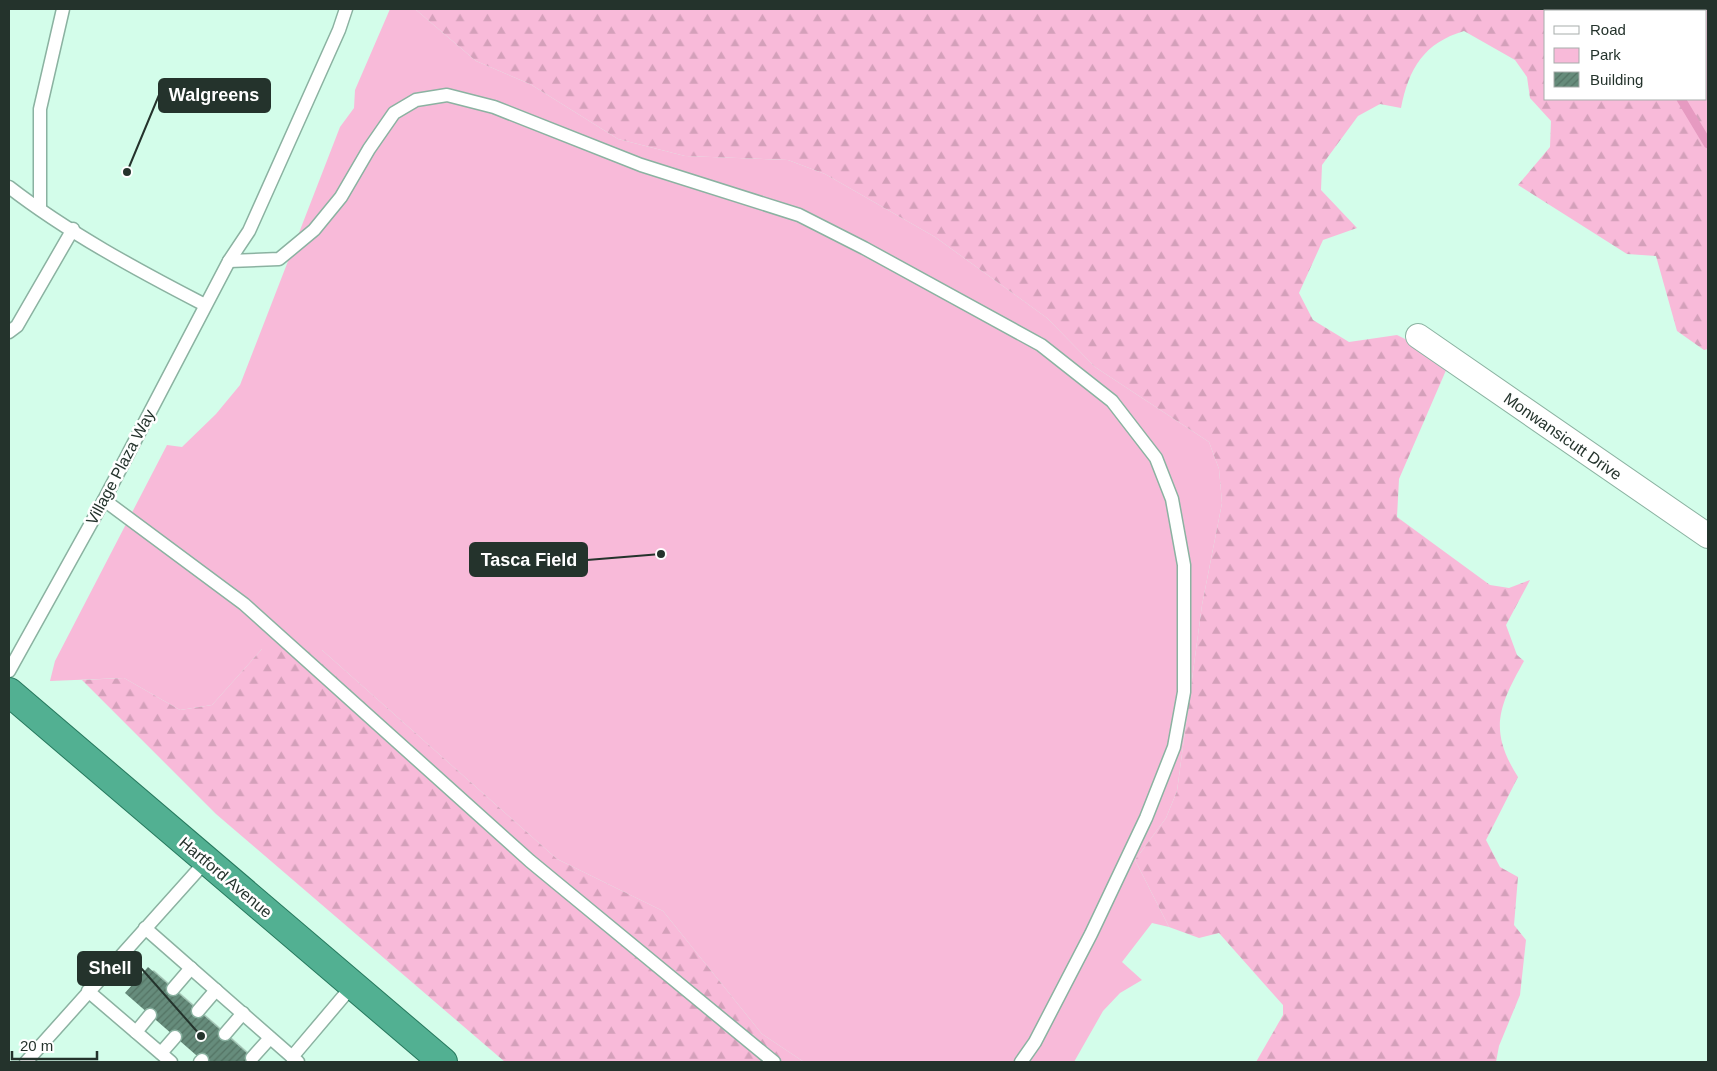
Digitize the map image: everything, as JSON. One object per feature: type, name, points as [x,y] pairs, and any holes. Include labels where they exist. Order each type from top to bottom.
[{"type":"highway","name":"Hartford Avenue","points":[[9,692],[443,1062]]},
{"type":"street","name":"Monwansicutt Drive","points":[[1418,336],[1708,536]]},
{"type":"lane","points":[[40,209],[40,109],[62,9]]},
{"type":"lane","name":"Village Plaza Way","points":[[9,671],[104,500],[229,261],[249,231],[339,30],[346,9]]},
{"type":"lane","points":[[229,261],[280,259],[314,230],[341,197],[369,148],[394,114],[416,100],[447,95],[494,107],[641,165],[799,215],[864,248],[1041,345],[1112,402],[1156,458],[1172,499],[1184,565],[1184,692],[1174,747],[1146,818],[1091,934],[1035,1042],[1021,1062]]},
{"type":"lane","points":[[9,187],[40,209],[156,280],[205,305]]},
{"type":"lane","points":[[9,332],[17,326],[73,229]]},
{"type":"lane","points":[[104,500],[244,604],[530,861],[774,1062]]},
{"type":"lane","points":[[26,1062],[206,861]]},
{"type":"lane","points":[[145,928],[295,1059],[354,985]]},
{"type":"lane","points":[[173,989],[191,968]]},
{"type":"lane","points":[[198,1011],[216,990]]},
{"type":"lane","points":[[88,991],[171,1062]]},
{"type":"lane","points":[[224,1034],[243,1013]]},
{"type":"lane","points":[[136,1032],[150,1015]]},
{"type":"lane","points":[[161,1054],[175,1037]]},
{"type":"lane","points":[[252,1058],[270,1038]]},
{"type":"green space","points":[[390,9],[415,9],[476,61],[530,84],[618,139],[685,156],[788,160],[825,174],[935,237],[1047,318],[1095,367],[1209,442],[1219,469],[1222,503],[1202,605],[1177,791],[1166,818],[1135,860],[1169,927],[1152,923],[1122,962],[1142,980],[1120,993],[1103,1011],[1074,1062],[804,1062],[762,1034],[663,911],[557,859],[322,650],[262,649],[212,705],[180,710],[124,678],[50,681],[55,661],[167,445],[182,447],[216,414],[240,385],[340,127],[354,108],[355,90]]},
{"type":"green space","points":[[415,9],[1708,9],[1708,349],[1704,350],[1677,331],[1656,256],[1627,254],[1518,185],[1550,147],[1551,121],[1530,98],[1527,77],[1515,60],[1464,31],[1438,42],[1420,59],[1409,81],[1401,108],[1380,104],[1358,116],[1322,165],[1321,190],[1357,228],[1323,240],[1299,293],[1313,320],[1349,342],[1397,335],[1437,355],[1447,368],[1399,479],[1397,517],[1490,585],[1509,588],[1530,580],[1506,625],[1517,655],[1524,661],[1508,691],[1500,718],[1500,732],[1503,745],[1518,777],[1486,840],[1500,867],[1518,877],[1514,925],[1526,940],[1520,995],[1499,1046],[1496,1062],[1256,1062],[1283,1015],[1283,1005],[1219,933],[1199,938],[1169,927],[1135,860],[1166,818],[1177,791],[1202,605],[1222,503],[1219,469],[1209,442],[1095,367],[1047,318],[935,237],[825,174],[788,160],[685,156],[618,139],[530,84],[476,61]]},
{"type":"green space","points":[[300,644],[322,650],[557,859],[663,911],[762,1034],[804,1062],[505,1062],[216,814],[82,680],[124,678],[180,710],[212,705],[262,649]]},
{"type":"building","points":[[148,967],[257,1062],[204,1062],[125,993]]},
{"type":"waterway","points":[[1682,100],[1708,144]]},
{"type":"place","name":"Walgreens","points":[[127,172]]},
{"type":"place","name":"Tasca Field","points":[[661,554]]},
{"type":"place","name":"Shell","points":[[201,1036]]}]
